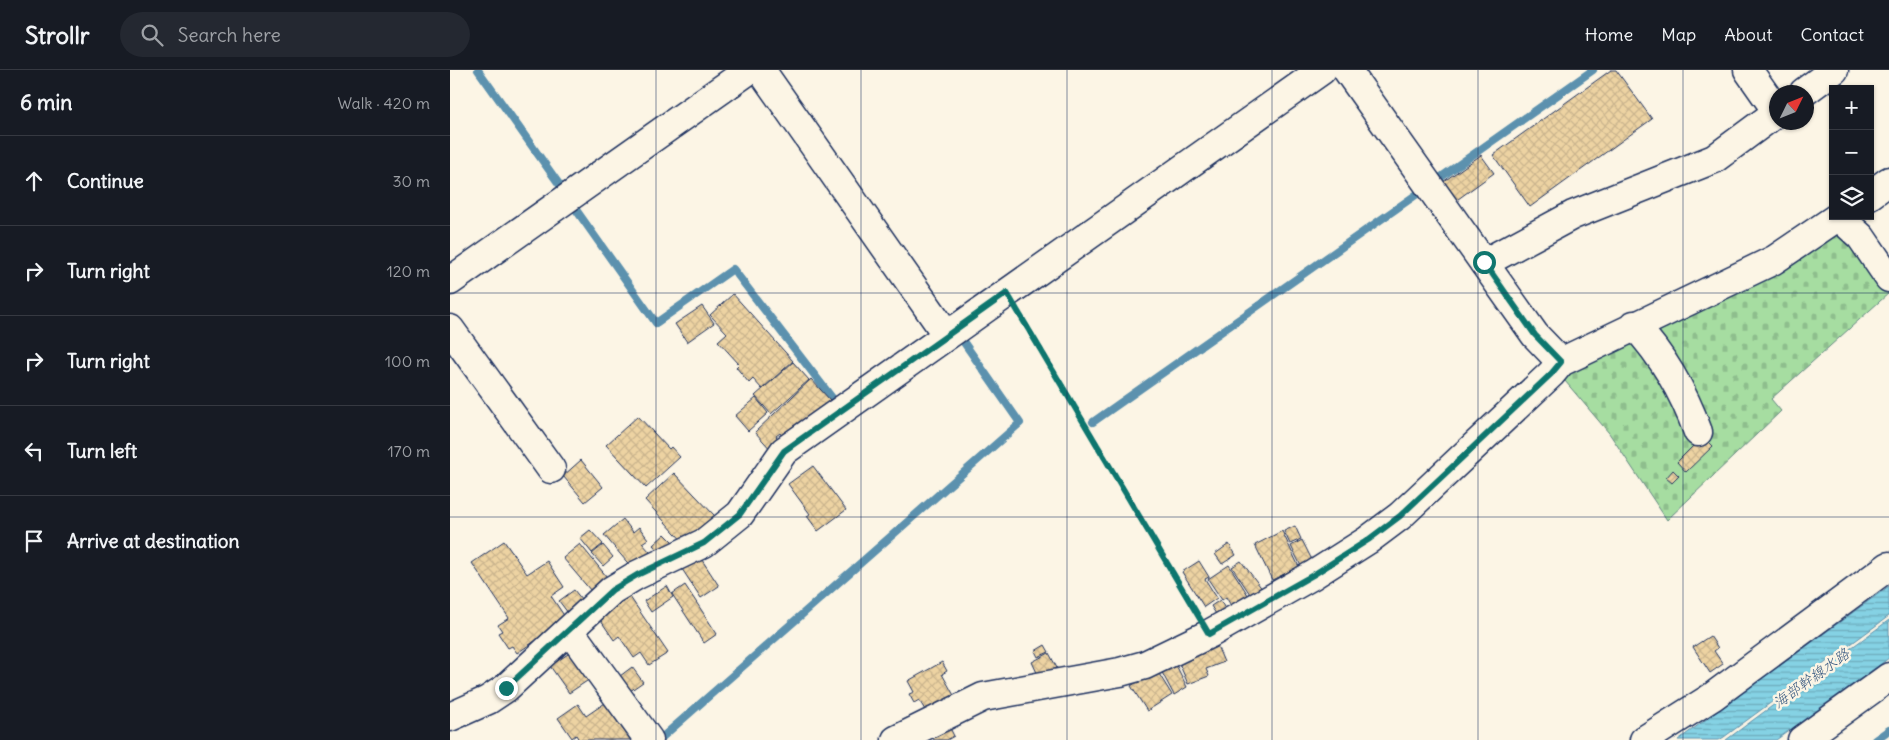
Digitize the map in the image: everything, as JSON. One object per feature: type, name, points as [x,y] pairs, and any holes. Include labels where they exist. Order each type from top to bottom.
[{"type":"street","points":[[450,281],[749,70]]},
{"type":"street","points":[[761,70],[948,335]]},
{"type":"street","points":[[450,717],[488,700],[506,688],[570,631],[612,590],[637,575],[704,543],[740,514],[784,451],[1322,70]]},
{"type":"street","points":[[1347,70],[1535,335],[1561,362]]},
{"type":"street","points":[[1748,70],[1769,101]]},
{"type":"street","points":[[1814,85],[1834,70]]},
{"type":"street","points":[[1484,262],[1572,215],[1714,159],[1769,116]]},
{"type":"street","points":[[1874,192],[1889,181]]},
{"type":"street","points":[[896,740],[983,697],[1120,672],[1145,665],[1209,634],[1313,575],[1368,540],[1400,516],[1551,374],[1561,362],[1634,325],[1774,260],[1833,220]]},
{"type":"street","points":[[1843,220],[1861,237],[1889,278]]},
{"type":"street","points":[[1634,325],[1653,346],[1664,364],[1698,432]]},
{"type":"street","points":[[450,329],[551,469]]},
{"type":"street","points":[[1644,740],[1712,698],[1889,566]]},
{"type":"street","points":[[570,631],[649,740]]},
{"type":"street","points":[[1802,740],[1889,677]]},
{"type":"path","points":[[1007,293],[1209,634]]},
{"type":"green space","points":[[1838,231],[1889,288],[1889,293],[1771,399],[1781,411],[1667,520],[1609,433],[1565,381],[1539,404],[1526,404],[1561,369]]},
{"type":"water","points":[[1889,586],[1889,616],[1724,737],[1719,740],[1678,740]]},
{"type":"water","name":"海部幹線水路","points":[[1889,620],[1889,658],[1776,740],[1726,740]]},
{"type":"building","points":[[1611,70],[1616,70],[1652,119],[1530,207],[1493,155]]},
{"type":"building","points":[[1481,155],[1494,173],[1454,202],[1440,184]]},
{"type":"building","points":[[733,294],[793,361],[762,389],[753,379],[749,383],[736,367],[739,364],[718,341],[727,333],[710,315]]},
{"type":"building","points":[[702,306],[714,323],[687,342],[675,324]]},
{"type":"building","points":[[793,362],[809,380],[771,414],[755,396]]},
{"type":"building","points":[[811,379],[830,400],[785,440],[780,433],[776,436],[781,442],[772,451],[755,432]]},
{"type":"building","points":[[756,398],[768,413],[748,431],[735,416]]},
{"type":"building","points":[[638,416],[669,449],[671,447],[680,457],[646,488],[606,445]]},
{"type":"building","points":[[1703,436],[1713,446],[1686,472],[1677,462]]},
{"type":"building","points":[[581,460],[603,487],[585,502],[563,476]]},
{"type":"building","points":[[813,466],[846,510],[818,531],[807,516],[810,514],[788,484]]},
{"type":"building","points":[[1673,470],[1679,476],[1672,483],[1666,478]]},
{"type":"building","points":[[674,473],[715,516],[685,544],[645,500]]},
{"type":"building","points":[[623,519],[633,532],[639,527],[648,539],[642,543],[650,552],[632,568],[604,535]]},
{"type":"building","points":[[1295,526],[1301,539],[1290,544],[1284,531]]},
{"type":"building","points":[[590,530],[603,544],[592,553],[580,538]]},
{"type":"building","points":[[1282,531],[1299,567],[1272,580],[1255,545]]},
{"type":"building","points":[[665,534],[676,545],[664,557],[653,545]]},
{"type":"building","points":[[1302,540],[1312,560],[1301,566],[1291,546]]},
{"type":"building","points":[[504,541],[527,574],[547,561],[564,587],[551,596],[567,620],[517,653],[512,646],[508,648],[498,633],[502,631],[498,625],[509,618],[472,563]]},
{"type":"building","points":[[580,544],[607,577],[591,591],[563,558]]},
{"type":"building","points":[[1229,544],[1236,555],[1222,564],[1215,554]]},
{"type":"building","points":[[603,545],[613,557],[603,566],[592,554]]},
{"type":"building","points":[[700,557],[719,586],[701,598],[682,569]]},
{"type":"building","points":[[1199,561],[1209,577],[1205,579],[1217,598],[1204,607],[1182,572]]},
{"type":"building","points":[[1241,561],[1263,590],[1252,597],[1232,567]]},
{"type":"building","points":[[1229,565],[1250,598],[1233,609],[1226,597],[1222,600],[1208,579]]},
{"type":"building","points":[[685,585],[717,634],[704,643],[672,594]]},
{"type":"building","points":[[667,586],[673,597],[651,612],[644,601]]},
{"type":"building","points":[[574,590],[586,605],[571,617],[559,601]]},
{"type":"building","points":[[630,597],[668,653],[649,665],[641,653],[634,658],[619,636],[614,640],[599,618]]},
{"type":"building","points":[[1220,600],[1228,614],[1219,619],[1211,606]]},
{"type":"building","points":[[1710,636],[1718,648],[1714,651],[1723,664],[1710,673],[1693,647]]},
{"type":"building","points":[[1215,641],[1224,662],[1206,669],[1209,676],[1188,684],[1176,656]]},
{"type":"building","points":[[1045,645],[1049,652],[1038,657],[1035,651]]},
{"type":"building","points":[[574,650],[593,677],[569,693],[550,666]]},
{"type":"building","points":[[1049,653],[1057,668],[1039,677],[1032,662]]},
{"type":"building","points":[[1172,657],[1187,687],[1174,695],[1158,665]]},
{"type":"building","points":[[942,662],[947,671],[942,674],[956,699],[928,715],[919,700],[914,703],[909,694],[914,692],[908,681]]},
{"type":"building","points":[[632,667],[643,682],[630,691],[620,676]]},
{"type":"building","points":[[1156,669],[1172,695],[1147,711],[1131,686]]},
{"type":"building","points":[[608,701],[635,740],[579,740],[576,735],[572,738],[558,718],[578,704],[586,716]]},
{"type":"building","points":[[949,726],[954,736],[947,740],[934,740],[932,736]]},
{"type":"waterway","points":[[478,70],[564,191]]},
{"type":"waterway","points":[[1437,180],[1593,70]]},
{"type":"waterway","points":[[1093,422],[1420,192]]},
{"type":"waterway","points":[[572,204],[656,323],[733,269],[836,403]]},
{"type":"waterway","points":[[659,740],[1020,423],[958,334]]},
{"type":"waterway","points":[[1875,740],[1889,730]]},
{"type":"route","points":[[506,688],[570,631],[612,590],[637,575],[704,543],[740,514],[784,451],[1007,293],[1209,634],[1313,575],[1368,540],[1400,516],[1551,374],[1561,362],[1535,335],[1484,262]]}]
